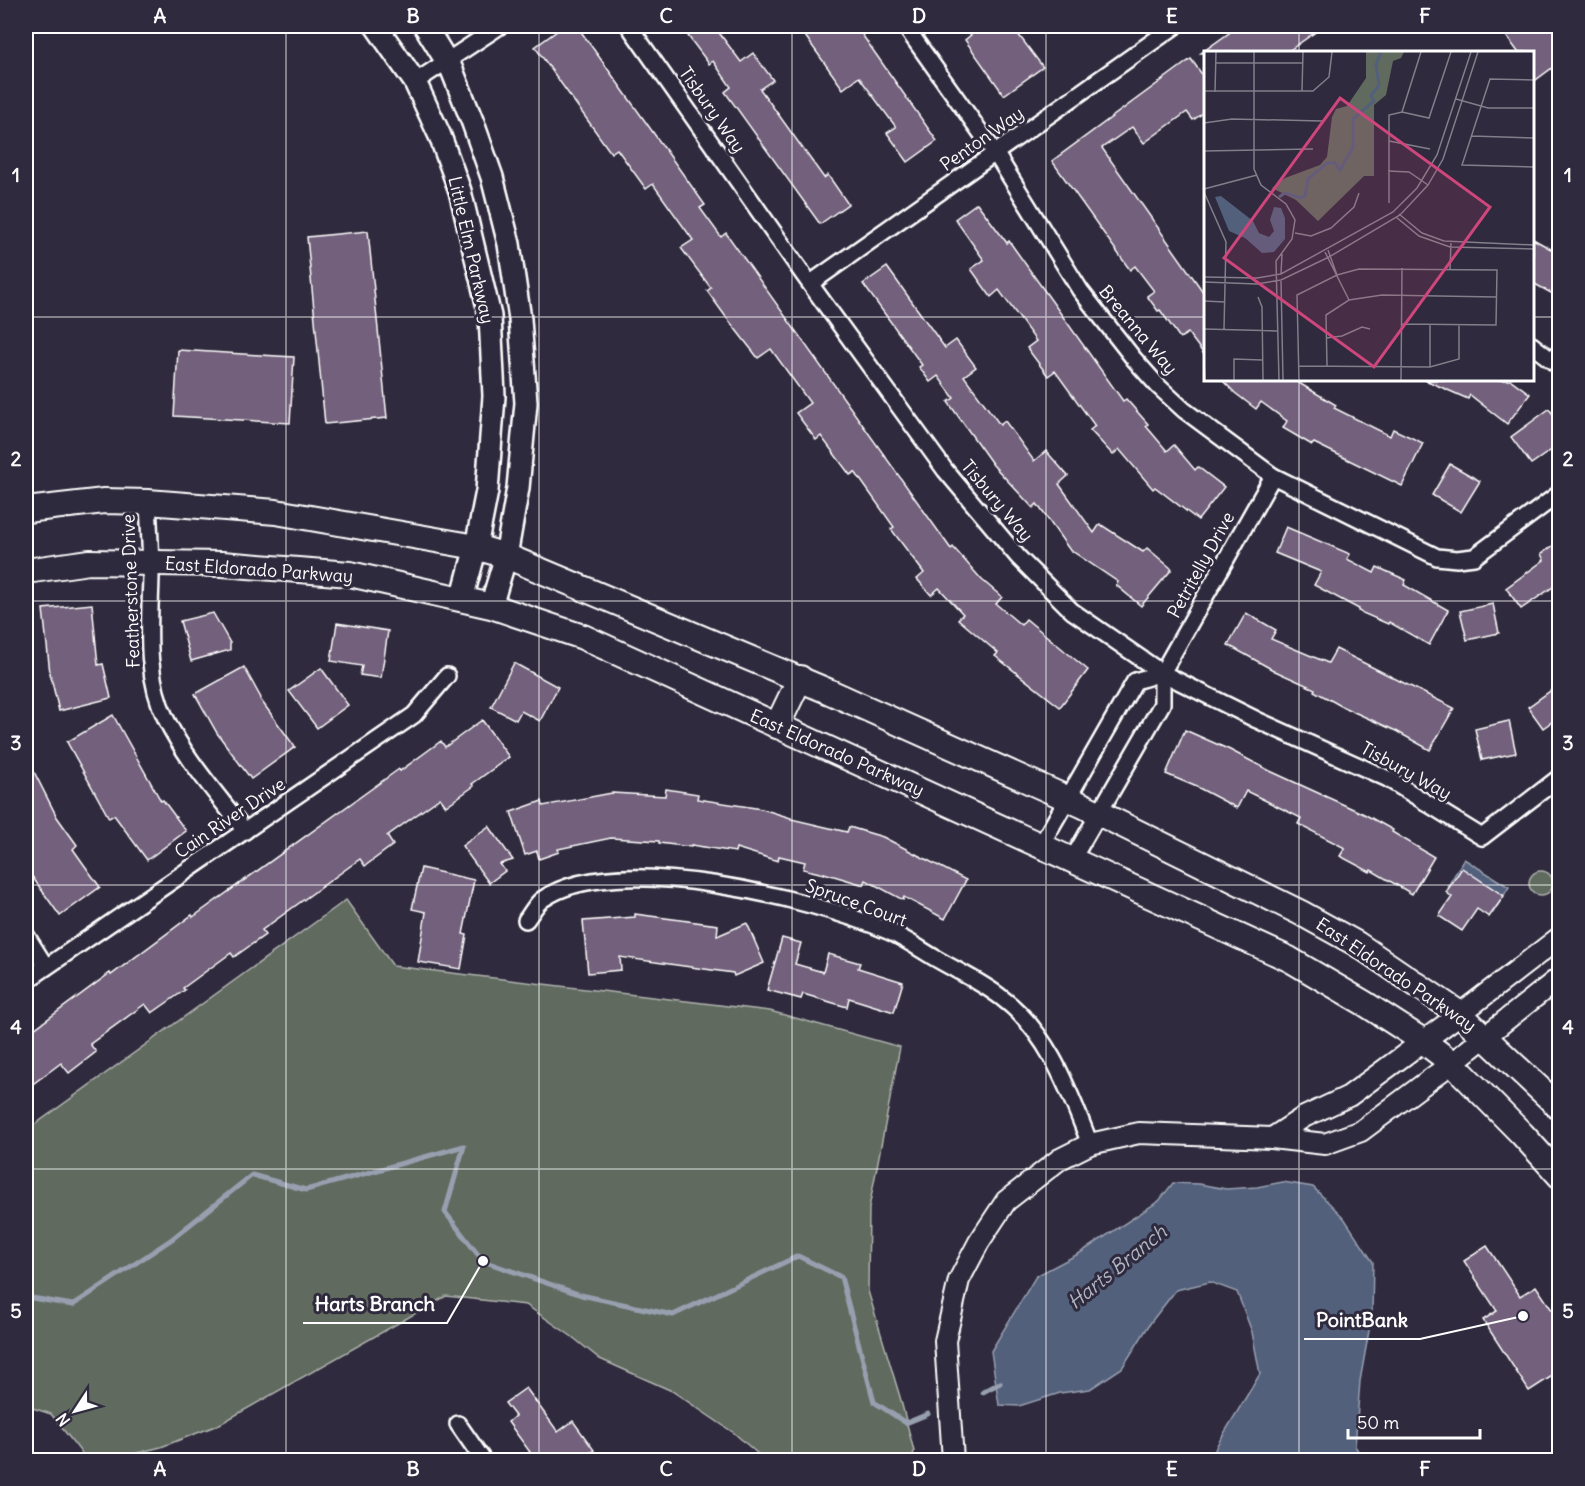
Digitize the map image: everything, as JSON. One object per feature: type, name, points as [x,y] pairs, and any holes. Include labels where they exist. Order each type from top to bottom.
[{"type":"main road","name":"Little Elm Parkway","points":[[376,26],[416,82],[440,136],[460,191],[490,316],[494,396],[487,491],[476,547],[462,599]]},
{"type":"main road","name":"Little Elm Parkway","points":[[425,26],[447,61],[473,123],[492,177],[509,244],[520,319],[526,403],[518,488],[506,556],[491,606]]},
{"type":"main road","name":"East Eldorado Parkway","points":[[26,510],[104,501],[148,502],[276,512],[476,547],[506,556],[800,678],[1099,813],[1301,913],[1357,945],[1461,1014],[1560,1108]]},
{"type":"main road","name":"East Eldorado Parkway","points":[[26,571],[89,562],[222,564],[350,574],[491,606],[583,637],[1289,959],[1423,1041],[1452,1063],[1560,1176]]},
{"type":"main road","points":[[777,726],[800,678]]},
{"type":"street","points":[[416,82],[500,26]]},
{"type":"street","name":"Tisbury Way","points":[[629,26],[945,470],[1018,557],[1072,611],[1162,673],[1257,720],[1388,779],[1482,837],[1560,777]]},
{"type":"street","name":"Breanna Way","points":[[905,26],[996,154],[1080,290],[1134,359],[1184,410],[1273,476],[1437,557],[1457,559],[1474,557],[1560,493]]},
{"type":"street","name":"Penton Way","points":[[811,283],[1175,26]]},
{"type":"street","points":[[1534,346],[1560,367]]},
{"type":"street","name":"Petritelly Drive","points":[[1072,860],[1162,704],[1162,673],[1273,476]]},
{"type":"street","name":"Featherstone Drive","points":[[148,502],[151,563],[150,655],[155,690],[165,717],[179,743],[245,831]]},
{"type":"street","points":[[1041,845],[1135,681],[1162,673]]},
{"type":"street","name":"Cain River Drive","points":[[26,981],[414,715],[447,676]]},
{"type":"street","name":"Spruce Court","points":[[526,920],[542,899],[583,881],[641,878],[699,882],[766,893],[889,931],[1002,998],[1030,1025],[1058,1065],[1090,1144]]},
{"type":"street","points":[[26,934],[46,967]]},
{"type":"street","points":[[1272,1138],[1304,1117],[1349,1096],[1461,1014],[1560,937]]},
{"type":"street","points":[[953,1461],[945,1341],[959,1280],[979,1242],[1006,1201],[1060,1159],[1090,1144],[1139,1133],[1272,1138],[1325,1144],[1361,1131],[1452,1063],[1560,977]]},
{"type":"street","points":[[458,1424],[483,1461]]},
{"type":"shaded area","points":[[1541,871],[1546,872],[1552,878],[1552,888],[1546,894],[1541,895],[1536,894],[1530,888],[1529,883],[1530,878],[1536,872]]},
{"type":"shaded area","points":[[346,900],[393,966],[770,1011],[900,1047],[869,1208],[868,1291],[900,1397],[914,1451],[912,1460],[765,1460],[734,1433],[672,1391],[600,1359],[526,1305],[446,1296],[218,1425],[161,1447],[109,1460],[87,1460],[51,1414],[26,1406],[26,1131]]},
{"type":"water","points":[[1464,859],[1509,887],[1493,913],[1448,886]]},
{"type":"water","points":[[1283,1182],[1313,1187],[1344,1218],[1373,1262],[1372,1314],[1360,1381],[1355,1446],[1364,1460],[1211,1460],[1217,1445],[1260,1374],[1252,1332],[1237,1292],[1210,1282],[1176,1290],[1151,1322],[1122,1368],[1090,1389],[1060,1393],[1019,1406],[999,1405],[991,1351],[1036,1276],[1080,1253],[1159,1201],[1173,1183],[1199,1184],[1226,1189]]},
{"type":"building","points":[[564,26],[577,26],[705,205],[700,208],[721,237],[726,233],[951,549],[953,547],[982,580],[1002,597],[996,604],[1021,625],[1026,619],[1088,670],[1060,707],[995,656],[998,653],[958,619],[963,614],[939,588],[931,595],[917,579],[924,573],[891,529],[894,527],[855,472],[850,475],[821,436],[816,440],[796,413],[810,403],[771,349],[758,358],[707,291],[711,288],[681,248],[693,240],[653,184],[646,189],[617,149],[611,153],[535,47]]},
{"type":"building","points":[[702,26],[714,26],[741,62],[753,53],[773,80],[760,89],[824,178],[828,175],[848,204],[820,224],[725,92],[731,87],[713,61],[709,64],[688,36]]},
{"type":"building","points":[[798,26],[856,26],[937,141],[908,162],[887,133],[896,127],[859,77],[843,89]]},
{"type":"building","points":[[964,26],[1012,26],[1043,67],[1004,95],[965,40],[971,35]]},
{"type":"building","points":[[1239,26],[1324,26],[1288,51],[1204,51],[1201,53]]},
{"type":"building","points":[[1499,26],[1560,26],[1560,62],[1534,81],[1534,51],[1517,51]]},
{"type":"building","points":[[1191,59],[1204,77],[1204,112],[1193,120],[1187,112],[1144,143],[1132,127],[1102,148],[1204,293],[1204,354],[1188,333],[1180,338],[1160,310],[1158,311],[1147,296],[1154,291],[1135,266],[1130,270],[1052,161]]},
{"type":"building","points":[[977,203],[1007,243],[1009,241],[1123,401],[1126,399],[1148,424],[1146,426],[1167,451],[1174,445],[1195,470],[1198,467],[1224,487],[1198,520],[1155,487],[1153,489],[1119,449],[1113,455],[1090,430],[1095,426],[1055,371],[1048,376],[1027,348],[1036,341],[999,290],[991,297],[971,269],[984,260],[955,219]]},
{"type":"building","points":[[368,231],[387,418],[325,424],[307,237]]},
{"type":"building","points":[[1534,240],[1560,254],[1560,298],[1534,284]]},
{"type":"building","points":[[887,267],[945,348],[956,340],[976,367],[964,376],[1000,425],[1005,421],[1034,461],[1046,451],[1068,476],[1059,484],[1094,533],[1100,524],[1143,552],[1147,548],[1172,569],[1141,606],[1116,585],[1118,582],[1069,549],[1037,504],[1033,508],[993,465],[948,402],[954,398],[938,376],[930,382],[919,367],[922,365],[863,284]]},
{"type":"building","points":[[178,350],[294,357],[290,423],[174,416]]},
{"type":"building","points":[[1223,381],[1296,381],[1336,405],[1334,408],[1390,436],[1393,429],[1423,443],[1402,486],[1314,443],[1312,445],[1283,428],[1287,421],[1261,402],[1256,409]]},
{"type":"building","points":[[1427,381],[1512,381],[1530,394],[1507,424],[1470,395],[1468,399]]},
{"type":"building","points":[[1549,409],[1560,423],[1560,444],[1531,464],[1511,437]]},
{"type":"building","points":[[1450,464],[1480,481],[1461,512],[1432,495]]},
{"type":"building","points":[[1286,527],[1350,554],[1347,559],[1374,573],[1377,567],[1406,580],[1404,585],[1448,610],[1429,645],[1389,622],[1388,624],[1358,611],[1359,609],[1314,585],[1321,572],[1275,553]]},
{"type":"building","points":[[1560,541],[1560,582],[1521,609],[1506,588],[1544,560],[1541,554]]},
{"type":"building","points":[[92,604],[98,665],[103,664],[111,698],[59,711],[50,673],[43,609]]},
{"type":"building","points":[[1493,604],[1499,633],[1467,640],[1460,611]]},
{"type":"building","points":[[213,613],[230,643],[230,650],[191,661],[180,621]]},
{"type":"building","points":[[1246,613],[1276,630],[1271,639],[1328,663],[1336,649],[1454,708],[1430,750],[1396,731],[1343,707],[1314,691],[1315,689],[1275,671],[1228,645]]},
{"type":"building","points":[[337,623],[388,631],[381,678],[360,675],[362,666],[331,661]]},
{"type":"building","points":[[514,663],[558,687],[540,721],[521,711],[516,720],[491,707]]},
{"type":"building","points":[[244,667],[260,699],[295,747],[251,779],[217,733],[195,694]]},
{"type":"building","points":[[321,668],[348,705],[317,728],[289,691]]},
{"type":"building","points":[[1560,684],[1560,716],[1543,728],[1528,707]]},
{"type":"building","points":[[113,715],[161,801],[163,800],[186,831],[147,860],[114,815],[109,818],[67,742]]},
{"type":"building","points":[[482,720],[509,757],[472,784],[474,786],[446,806],[440,798],[387,836],[393,845],[365,866],[360,859],[262,930],[265,935],[234,957],[231,953],[152,1013],[145,1004],[90,1044],[96,1052],[69,1073],[61,1063],[26,1089],[26,1035],[399,769],[400,771],[441,741],[445,747]]},
{"type":"building","points":[[1509,721],[1516,753],[1482,760],[1475,729]]},
{"type":"building","points":[[1185,730],[1364,814],[1434,857],[1412,894],[1371,870],[1370,872],[1340,856],[1345,848],[1298,824],[1301,818],[1246,791],[1237,808],[1166,774]]},
{"type":"building","points":[[26,756],[57,817],[77,845],[73,849],[100,887],[60,916],[26,868]]},
{"type":"building","points":[[666,789],[698,794],[697,799],[762,809],[791,819],[847,832],[849,827],[883,837],[966,880],[945,919],[866,880],[864,885],[803,869],[805,862],[779,856],[778,861],[736,848],[735,852],[659,843],[659,841],[611,838],[558,849],[559,852],[539,859],[537,851],[525,855],[511,812],[542,801],[543,806],[612,793],[665,796]]},
{"type":"building","points":[[489,826],[513,860],[500,864],[505,871],[489,883],[462,846]]},
{"type":"building","points":[[421,868],[474,880],[463,934],[467,935],[461,969],[418,962],[426,912],[412,909]]},
{"type":"building","points":[[1462,868],[1504,896],[1489,917],[1477,909],[1462,931],[1439,916],[1452,897],[1446,892]]},
{"type":"building","points":[[635,914],[718,925],[717,936],[747,923],[764,963],[734,976],[733,973],[620,957],[621,970],[588,973],[583,921],[635,917]]},
{"type":"building","points":[[782,938],[801,943],[795,964],[823,972],[828,954],[860,963],[858,968],[903,982],[894,1012],[849,998],[847,1007],[803,994],[801,999],[767,990]]},
{"type":"building","points":[[1487,1246],[1520,1296],[1536,1286],[1560,1322],[1560,1371],[1529,1391],[1483,1320],[1497,1311],[1464,1261]]},
{"type":"building","points":[[526,1388],[558,1432],[573,1421],[594,1450],[580,1461],[519,1461],[530,1452],[508,1422],[515,1416],[505,1403]]},
{"type":"waterway","name":"Harts Branch","points":[[26,1297],[73,1305],[172,1239],[252,1175],[306,1190],[464,1146],[445,1212],[483,1261],[581,1295],[673,1315],[798,1256],[841,1277],[874,1402],[906,1423],[928,1414]]},
{"type":"waterway","name":"Harts Branch","points":[[983,1392],[1000,1383]]},
{"type":"place","name":"Harts Branch","points":[[483,1261]]},
{"type":"place","name":"PointBank","points":[[1523,1316]]}]
